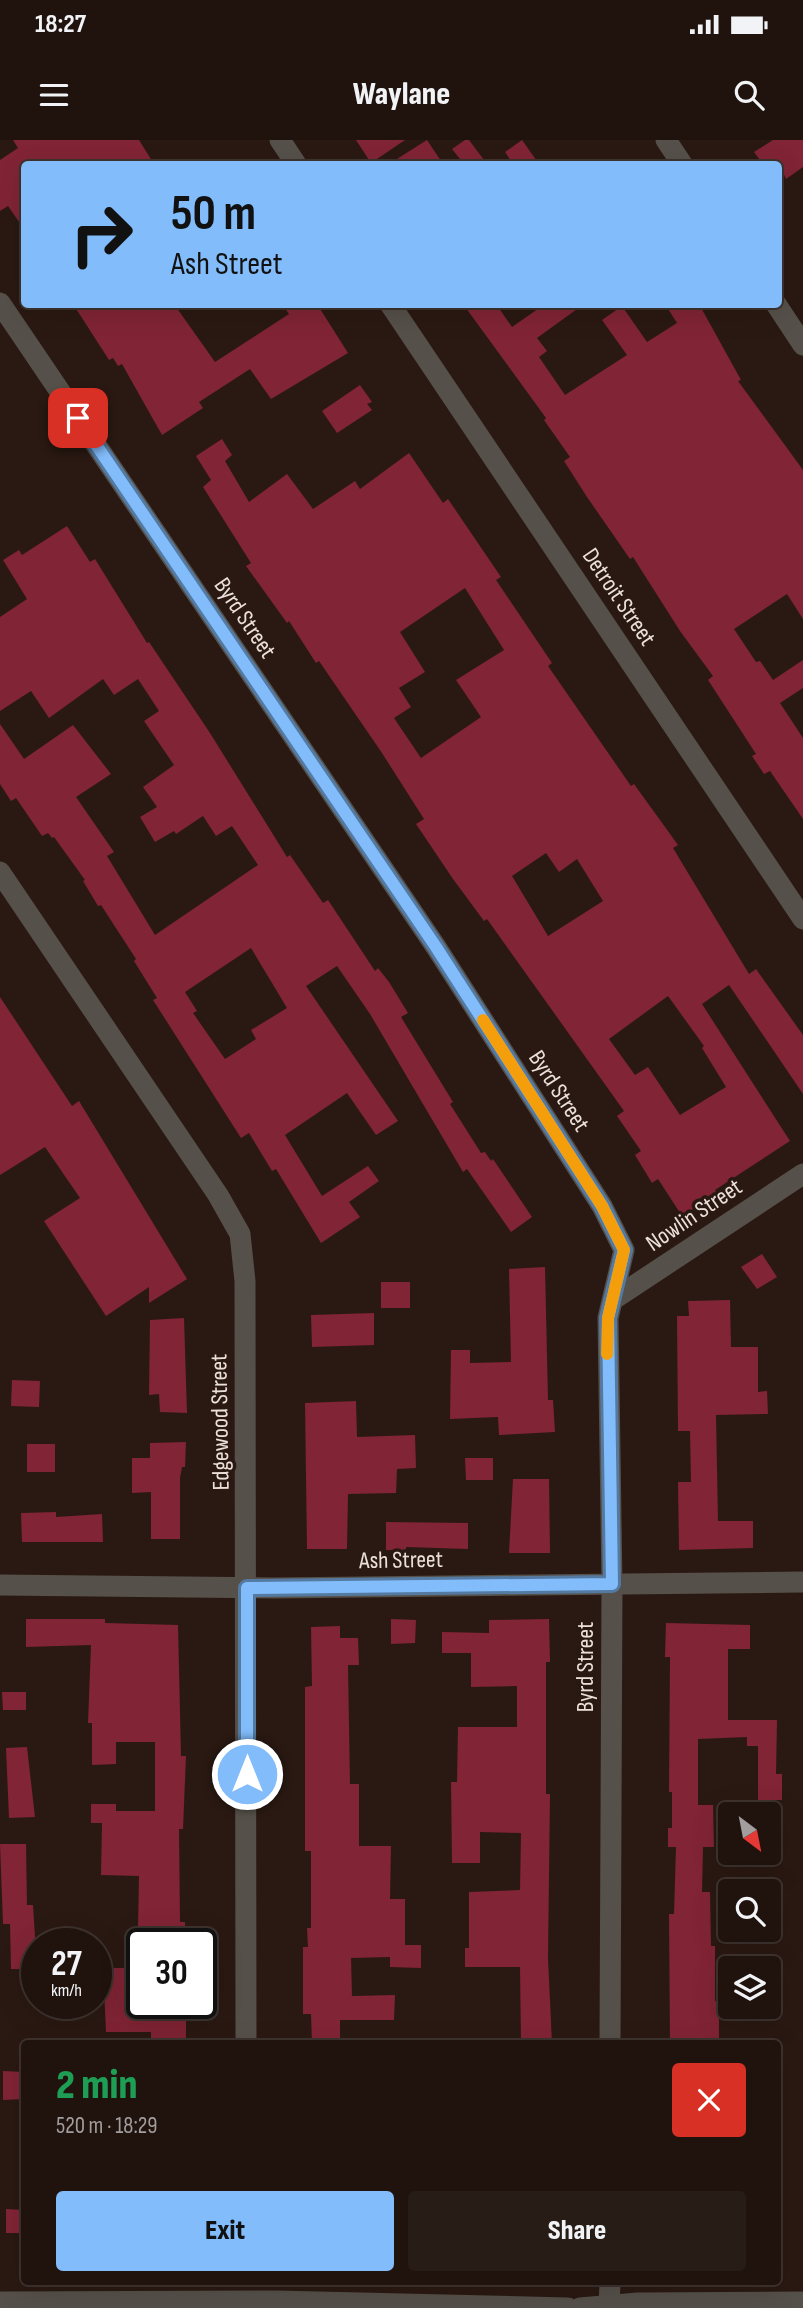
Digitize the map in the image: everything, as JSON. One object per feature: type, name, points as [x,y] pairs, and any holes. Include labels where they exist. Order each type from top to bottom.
[{"type":"street","points":[[280,140],[294,161]]},
{"type":"street","points":[[666,140],[680,161]]},
{"type":"street","name":"Byrd Street","points":[[0,303],[436,947],[602,1206],[624,1250],[608,1318],[607,1348],[612,1584],[610,2040]]},
{"type":"street","name":"Detroit Street","points":[[393,308],[803,919]]},
{"type":"street","points":[[779,308],[803,345]]},
{"type":"street","name":"Edgewood Street","points":[[0,872],[218,1195],[240,1234],[245,1281],[246,2040]]},
{"type":"street","name":"Nowlin Street","points":[[614,1299],[803,1174]]},
{"type":"street","name":"Ash Street","points":[[0,1585],[247,1588],[803,1582]]},
{"type":"street","points":[[608,2307],[610,2285]]},
{"type":"street","points":[[0,2302],[246,2297],[568,2308]]},
{"type":"street","points":[[580,2308],[803,2302]]},
{"type":"building","points":[[13,140],[139,140],[152,161],[21,161],[21,225],[8,206],[0,211],[0,160],[18,148]]},
{"type":"building","points":[[356,140],[405,140],[374,161],[370,161]]},
{"type":"building","points":[[427,140],[441,161],[394,161]]},
{"type":"building","points":[[469,140],[485,161],[462,161],[452,149]]},
{"type":"building","points":[[522,140],[537,161],[511,161],[505,152]]},
{"type":"building","points":[[773,140],[803,140],[803,167],[786,179],[782,161],[761,161],[754,152]]},
{"type":"building","points":[[76,308],[177,308],[215,362],[289,314],[285,308],[320,308],[348,353],[271,399],[250,369],[199,402],[203,408],[162,435],[122,364],[118,366],[113,358],[109,360]]},
{"type":"building","points":[[466,308],[499,308],[512,327],[539,308],[578,308],[537,338],[547,351],[539,357],[565,395],[627,355],[602,320],[619,308],[623,308],[647,342],[677,323],[668,308],[701,308],[741,380],[738,381],[803,470],[803,619],[787,594],[734,629],[756,662],[760,661],[773,680],[803,660],[803,688],[780,703],[803,738],[803,819],[770,771],[764,774],[752,756],[756,754],[708,680],[713,676],[680,631],[633,557],[630,559],[587,497],[564,461],[570,457],[544,420],[546,418]]},
{"type":"building","points":[[360,385],[372,402],[367,404],[372,410],[337,433],[322,411]]},
{"type":"building","points":[[222,439],[232,455],[225,461],[249,502],[287,474],[313,509],[355,481],[360,489],[409,453],[443,503],[448,499],[501,577],[496,580],[552,663],[548,666],[631,786],[634,784],[678,845],[673,848],[749,974],[756,969],[803,1035],[803,1094],[729,985],[702,1004],[790,1141],[715,1190],[718,1194],[682,1216],[658,1179],[652,1183],[635,1155],[641,1151],[617,1116],[624,1111],[487,919],[484,921],[453,879],[416,824],[424,819],[382,753],[319,661],[316,663],[289,621],[287,623],[246,566],[251,563],[203,487],[211,480],[196,456]],"holes":[[[465,588],[504,650],[456,680],[481,717],[421,758],[394,718],[411,707],[399,688],[425,672],[400,632]],[[546,853],[559,872],[577,859],[603,901],[548,936],[512,876]],[[668,996],[704,1046],[702,1048],[726,1087],[680,1115],[648,1067],[635,1075],[609,1039]]]},
{"type":"building","points":[[67,526],[90,562],[95,559],[147,643],[149,642],[210,733],[287,857],[290,855],[323,903],[328,900],[375,971],[378,968],[389,982],[408,1013],[401,1017],[453,1102],[450,1104],[481,1153],[485,1152],[491,1161],[493,1159],[532,1217],[511,1232],[467,1169],[463,1172],[370,1014],[337,966],[306,986],[398,1121],[376,1135],[347,1093],[285,1135],[322,1196],[368,1166],[379,1181],[349,1202],[360,1217],[321,1243],[276,1169],[272,1171],[249,1133],[241,1138],[153,1000],[157,998],[134,961],[136,959],[101,905],[98,906],[83,881],[85,880],[54,837],[48,833],[42,836],[16,798],[11,801],[0,784],[0,724],[24,759],[73,725],[111,774],[76,797],[114,852],[107,856],[155,935],[258,865],[232,826],[216,836],[203,816],[176,834],[174,831],[155,842],[140,817],[157,807],[143,787],[174,765],[144,721],[159,711],[138,679],[114,695],[103,679],[49,718],[31,691],[0,711],[0,617],[27,599],[3,560],[19,550],[22,555]],"holes":[[[251,948],[287,1008],[251,1030],[256,1039],[225,1059],[193,1013],[197,1011],[185,992]]]},
{"type":"building","points":[[0,997],[72,1106],[79,1101],[187,1279],[149,1303],[149,1287],[106,1316],[44,1221],[80,1198],[45,1147],[0,1175]]},
{"type":"building","points":[[762,1254],[777,1277],[757,1289],[741,1267]]},
{"type":"building","points":[[545,1267],[548,1400],[553,1400],[555,1432],[499,1435],[498,1417],[450,1419],[451,1350],[470,1350],[470,1363],[511,1362],[509,1269]]},
{"type":"building","points":[[381,1282],[410,1282],[410,1308],[381,1308]]},
{"type":"building","points":[[730,1300],[731,1347],[758,1347],[758,1392],[767,1391],[768,1414],[716,1415],[718,1521],[753,1521],[753,1548],[679,1550],[678,1482],[691,1482],[690,1431],[678,1431],[677,1316],[689,1316],[688,1301]]},
{"type":"building","points":[[374,1313],[374,1345],[312,1347],[311,1315]]},
{"type":"building","points":[[184,1318],[187,1413],[160,1412],[159,1394],[149,1395],[150,1320]]},
{"type":"building","points":[[12,1380],[40,1381],[39,1407],[11,1406]]},
{"type":"building","points":[[356,1401],[357,1437],[415,1435],[416,1468],[397,1469],[396,1493],[348,1494],[347,1549],[307,1549],[305,1403]]},
{"type":"building","points":[[186,1442],[185,1467],[182,1467],[180,1478],[180,1539],[151,1539],[151,1492],[132,1493],[132,1458],[150,1458],[150,1443]]},
{"type":"building","points":[[27,1444],[55,1444],[55,1472],[27,1472]]},
{"type":"building","points":[[465,1458],[493,1458],[493,1480],[466,1480]]},
{"type":"building","points":[[513,1479],[549,1479],[550,1553],[509,1553]]},
{"type":"building","points":[[56,1512],[56,1517],[102,1514],[103,1542],[22,1542],[21,1513]]},
{"type":"building","points":[[386,1522],[468,1523],[468,1549],[406,1547],[406,1550],[386,1550]]},
{"type":"building","points":[[26,1619],[105,1619],[105,1623],[178,1625],[181,1756],[186,1756],[183,1829],[179,1829],[180,1922],[185,1922],[185,1928],[138,1928],[139,1876],[101,1875],[102,1823],[91,1823],[91,1804],[116,1804],[116,1811],[155,1811],[155,1742],[116,1742],[116,1764],[92,1765],[92,1723],[88,1723],[91,1645],[26,1647]]},
{"type":"building","points":[[391,1619],[416,1620],[415,1643],[391,1644]]},
{"type":"building","points":[[549,1619],[550,1662],[546,1662],[546,1794],[550,1794],[548,1958],[552,2040],[521,2040],[520,1967],[465,1967],[465,1948],[469,1948],[469,1892],[520,1890],[521,1833],[480,1832],[480,1863],[452,1863],[451,1782],[457,1782],[458,1727],[517,1727],[517,1686],[471,1687],[471,1653],[442,1653],[442,1632],[489,1633],[489,1620]]},
{"type":"building","points":[[666,1623],[750,1625],[750,1649],[728,1649],[728,1720],[777,1720],[776,1774],[782,1774],[782,1800],[775,1802],[758,1802],[758,1746],[747,1746],[747,1737],[698,1739],[698,1805],[713,1805],[714,1847],[703,1847],[702,1892],[710,1892],[711,1946],[715,1946],[715,2001],[718,2001],[719,2040],[670,2040],[669,1914],[674,1914],[676,1847],[668,1847],[668,1828],[672,1828],[672,1792],[669,1792],[670,1657],[665,1657]]},
{"type":"building","points":[[340,1626],[340,1638],[358,1638],[359,1665],[348,1665],[350,1784],[359,1784],[359,1846],[391,1846],[390,1899],[405,1899],[405,1945],[421,1945],[421,1968],[390,1967],[390,1957],[351,1958],[352,1996],[395,1995],[394,2020],[340,2020],[340,2040],[312,2040],[311,2014],[303,2014],[303,1947],[308,1947],[307,1928],[311,1928],[311,1851],[305,1851],[305,1687],[312,1686],[311,1627]]},
{"type":"building","points":[[2,1692],[26,1692],[26,1710],[3,1710]]},
{"type":"building","points":[[27,1747],[35,1817],[9,1818],[6,1748]]},
{"type":"building","points":[[0,1844],[26,1844],[27,1905],[33,1905],[34,1928],[21,1928],[21,1969],[11,1969],[10,1924],[3,1924]]},
{"type":"building","points":[[112,1968],[126,1968],[126,2019],[186,2019],[186,2040],[151,2040],[151,2032],[106,2032],[105,2019],[112,2019]]},
{"type":"building","points":[[3,2071],[21,2072],[21,2099],[3,2100]]},
{"type":"building","points":[[6,2209],[21,2210],[21,2233],[6,2233]]},
{"type":"slow traffic","points":[[483,1020],[602,1206],[624,1250],[608,1318],[607,1354]]},
{"type":"route","points":[[78,418],[436,947],[602,1206],[624,1250],[608,1318],[612,1584],[247,1588],[247,1774]]}]
